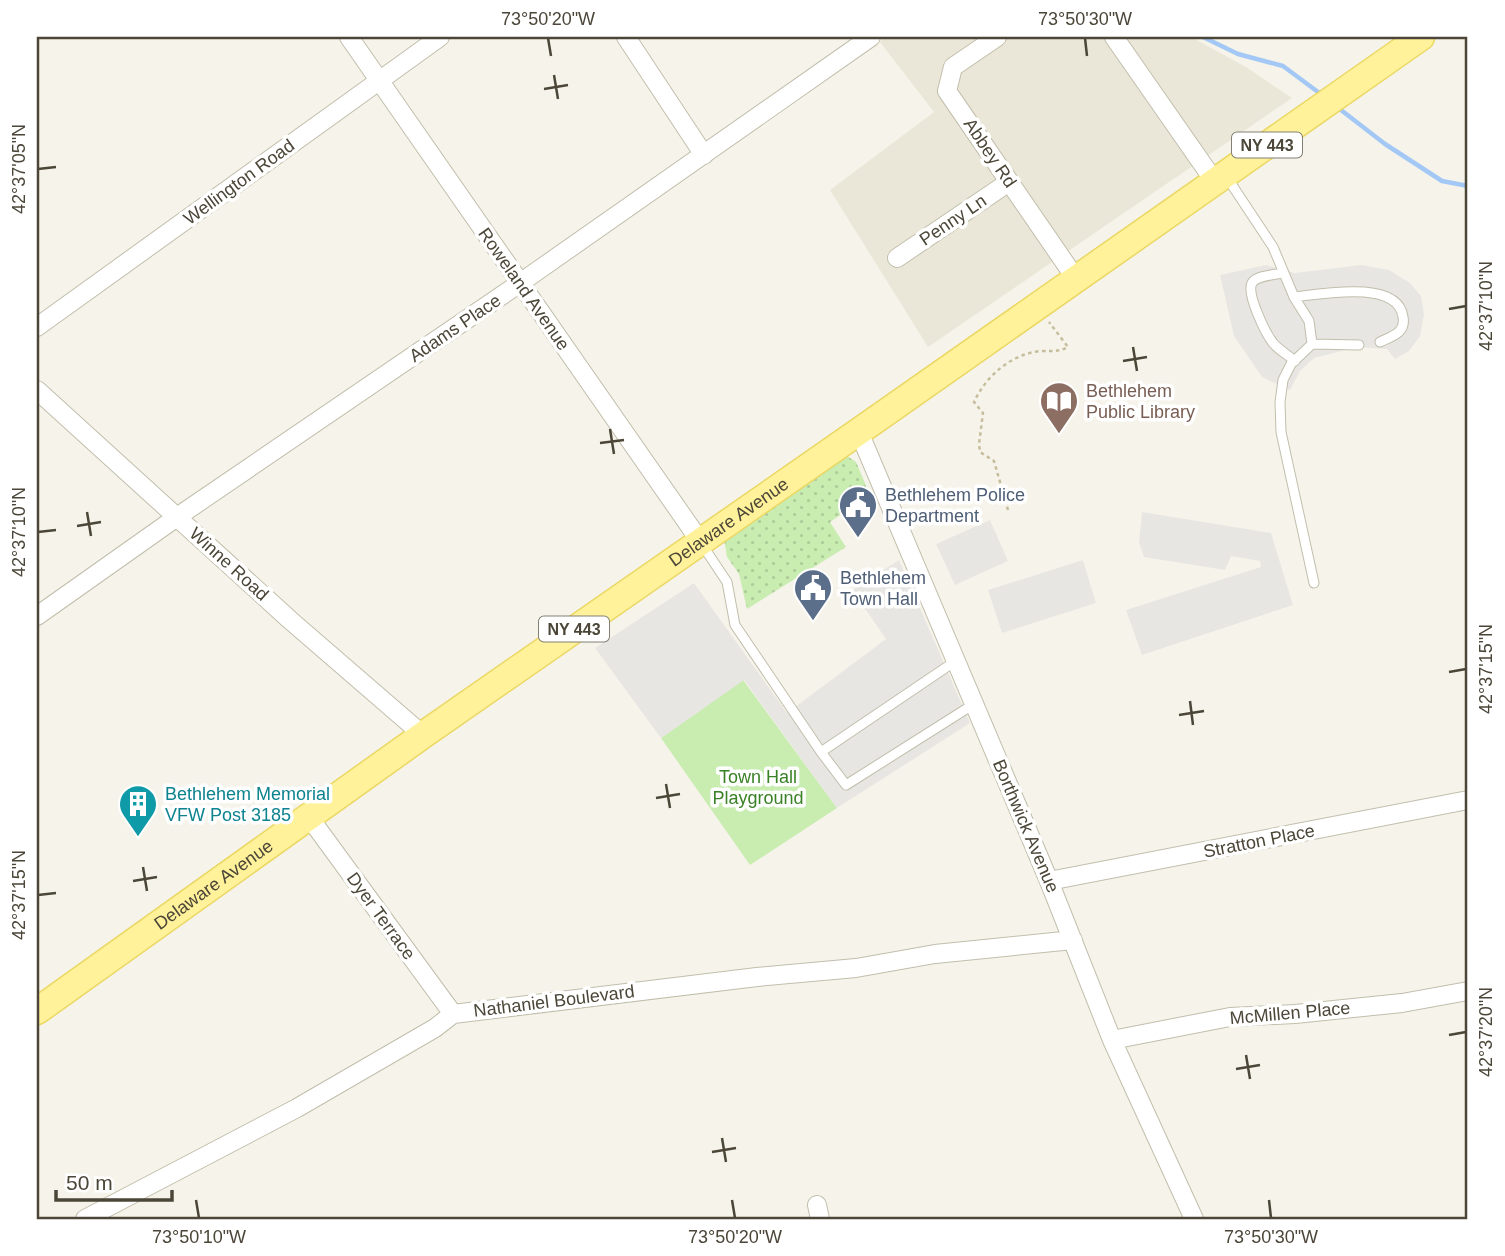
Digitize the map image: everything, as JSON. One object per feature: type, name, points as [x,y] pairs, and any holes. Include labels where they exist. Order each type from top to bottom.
[{"type":"main road","name":"Delaware Avenue","points":[[37,1011],[423,735],[1419,37]]},
{"type":"street","name":"Roweland Avenue","points":[[349,37],[700,541]]},
{"type":"street","name":"Wellington Road","points":[[37,327],[440,37]]},
{"type":"street","points":[[626,37],[704,155]]},
{"type":"street","name":"Adams Place","points":[[37,616],[177,517],[520,284],[871,37]]},
{"type":"street","name":"Abbey Rd","points":[[997,37],[953,67],[947,91],[1076,279]]},
{"type":"street","points":[[1114,37],[1220,178]]},
{"type":"street","name":"Penny Ln","points":[[897,258],[1009,182]]},
{"type":"street","name":"Winne Road","points":[[37,390],[290,620],[423,735]]},
{"type":"street","name":"Borthwick Avenue","points":[[859,432],[975,703],[1112,1040],[1194,1219]]},
{"type":"street","name":"Stratton Place","points":[[1049,881],[1468,800]]},
{"type":"street","name":"Dyer Terrace","points":[[309,817],[453,1014]]},
{"type":"street","name":"Nathaniel Boulevard","points":[[85,1219],[298,1108],[435,1028],[453,1014],[757,977],[856,968],[935,954],[1073,940]]},
{"type":"street","name":"McMillen Place","points":[[1112,1040],[1230,1017],[1296,1014],[1402,1003],[1468,991]]},
{"type":"lane","points":[[1220,178],[1273,247],[1294,297],[1309,321],[1312,344]]},
{"type":"lane","points":[[1283,273],[1257,278],[1252,283],[1251,290],[1262,327],[1275,345],[1294,361]]},
{"type":"lane","points":[[1294,297],[1348,290],[1390,297],[1400,306],[1404,325],[1399,333],[1380,342]]},
{"type":"lane","points":[[1314,583],[1281,432],[1280,402],[1283,380],[1294,361],[1312,344],[1359,345]]},
{"type":"lane","points":[[700,541],[727,582],[735,625],[846,785],[975,703]]},
{"type":"lane","points":[[821,752],[957,660]]},
{"type":"path","points":[[1008,510],[994,461],[981,452],[979,444],[983,414],[974,402],[982,384],[1006,363],[1040,351],[1057,353],[1068,347],[1046,318]]},
{"type":"shaded area","points":[[884,37],[1191,37],[1246,67],[1292,98],[928,347],[830,190],[934,112],[880,42]]},
{"type":"shaded area","points":[[1266,265],[1295,273],[1361,265],[1389,270],[1410,283],[1421,296],[1424,315],[1420,336],[1409,351],[1395,359],[1387,349],[1357,347],[1314,358],[1300,371],[1290,390],[1262,377],[1234,336],[1220,275]]},
{"type":"shaded area","points":[[1142,512],[1271,533],[1293,605],[1142,655],[1126,610],[1261,567],[1260,561],[1231,556],[1225,570],[1144,557],[1139,543]]},
{"type":"shaded area","points":[[990,520],[1008,561],[955,585],[936,544]]},
{"type":"shaded area","points":[[899,560],[970,723],[837,808],[744,680],[661,738],[595,648],[694,583],[787,713],[886,639],[852,590]]},
{"type":"shaded area","points":[[1083,560],[1096,603],[1002,633],[988,590]]},
{"type":"green space","points":[[844,454],[856,462],[870,495],[830,522],[846,547],[747,609],[739,574],[727,557],[724,539]]},
{"type":"green space","name":"Town Hall Playground","points":[[743,680],[837,808],[750,865],[661,738]]},
{"type":"waterway","points":[[1203,37],[1238,54],[1283,66],[1318,92]]},
{"type":"waterway","points":[[1341,110],[1385,144],[1442,181],[1468,186]]},
{"type":"place","name":"Bethlehem Public Library","points":[[1059,435]]},
{"type":"place","name":"Bethlehem Police Department","points":[[858,539]]},
{"type":"place","name":"Bethlehem Town Hall","points":[[813,622]]},
{"type":"place","name":"Bethlehem Memorial VFW Post 3185","points":[[138,838]]}]
